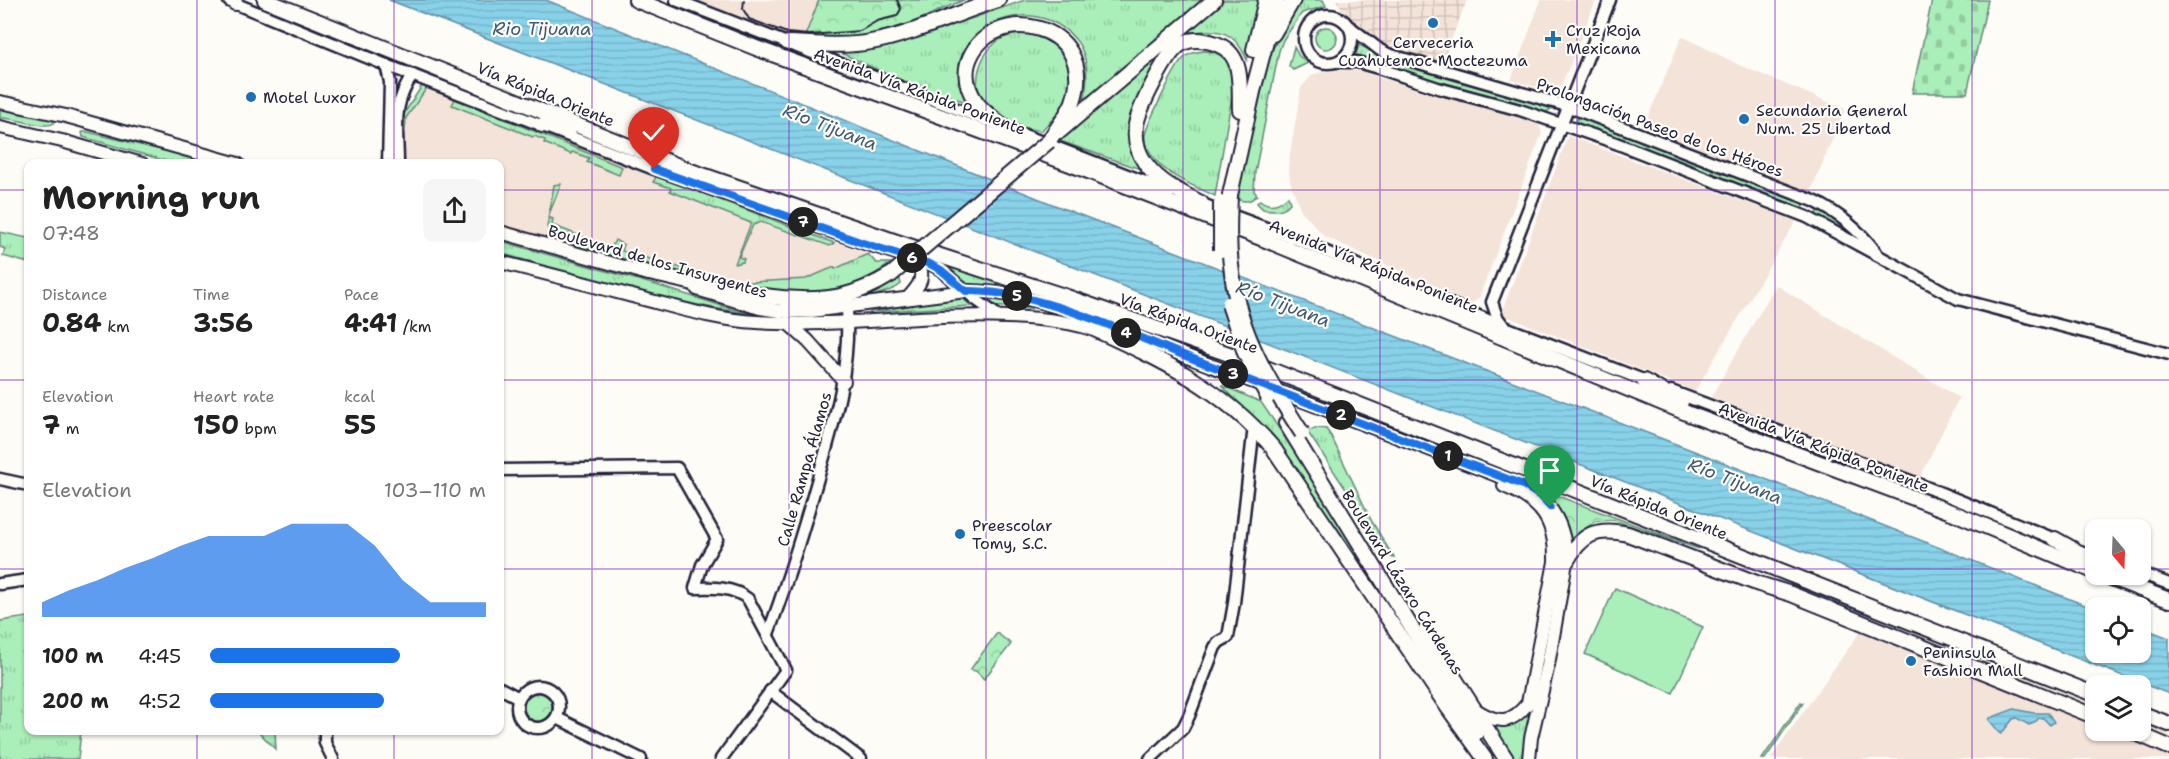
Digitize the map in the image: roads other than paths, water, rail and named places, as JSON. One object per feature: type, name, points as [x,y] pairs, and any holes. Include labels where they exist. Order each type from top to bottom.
[{"type":"highway","name":"Vía Rápida Oriente","points":[[266,0],[691,171],[897,242],[1067,297],[1243,359],[2085,692]]},
{"type":"highway","name":"Avenida Vía Rápida Poniente","points":[[636,0],[1252,234],[1689,414],[1954,513],[2085,567]]},
{"type":"highway","points":[[652,0],[680,13],[685,20]]},
{"type":"highway","points":[[788,43],[844,46],[871,42],[894,37],[998,0]]},
{"type":"highway","points":[[640,272],[754,294],[807,300],[842,296],[875,284],[892,274],[1214,0]]},
{"type":"highway","points":[[1226,193],[1240,110],[1266,0]]},
{"type":"highway","points":[[1226,193],[1277,0]]},
{"type":"highway","points":[[1263,51],[1293,0]]},
{"type":"highway","points":[[1007,129],[982,109],[972,96],[966,77],[970,57],[983,37],[995,29],[1021,22],[1043,26],[1065,41],[1074,57],[1077,81],[1072,105],[1049,141]]},
{"type":"highway","points":[[1201,203],[1167,185],[1154,175],[1142,158],[1135,134],[1145,100],[1166,61],[1177,47],[1188,41],[1198,40],[1219,44],[1234,57],[1238,68],[1240,110]]},
{"type":"highway","points":[[542,125],[557,126],[672,170],[691,171]]},
{"type":"highway","name":"Boulevard Lázaro Cárdenas","points":[[1226,193],[1220,247],[1224,276],[1234,324],[1256,377],[1390,591],[1491,759]]},
{"type":"highway","name":"Boulevard Lázaro Cárdenas","points":[[1226,193],[1229,249],[1237,301],[1253,349],[1302,433],[1506,759]]},
{"type":"highway","points":[[1092,328],[1190,376],[1254,426],[1274,449],[1485,759]]},
{"type":"highway","points":[[1644,381],[1750,436]]},
{"type":"highway","points":[[1566,562],[1573,549],[1593,533],[1612,530],[1628,534],[1791,594],[2085,713]]},
{"type":"highway","points":[[2055,539],[2085,556]]},
{"type":"highway","points":[[1697,540],[1791,594]]},
{"type":"highway","points":[[2130,585],[2169,600]]},
{"type":"highway","points":[[2142,585],[2169,600]]},
{"type":"highway","points":[[2151,717],[2169,724]]},
{"type":"highway","points":[[2151,739],[2169,747]]},
{"type":"main road","points":[[0,102],[66,116],[220,159]]},
{"type":"main road","points":[[0,127],[62,141],[125,159]]},
{"type":"main road","name":"Boulevard de los Insurgentes","points":[[504,233],[760,308],[848,314],[1038,318],[1092,328],[1517,491],[1529,499],[1548,519],[1556,542],[1556,562],[1529,759]]},
{"type":"main road","points":[[908,298],[922,280],[922,269],[918,260]]},
{"type":"main road","name":"Boulevard de los Insurgentes","points":[[504,263],[695,313],[756,322],[788,323],[848,314],[908,298],[966,291],[1010,294],[1059,308],[1523,485],[1543,498],[1555,514],[1564,537],[1566,562],[1543,662],[1528,704],[1520,714],[1510,719],[1487,718],[1476,710]]},
{"type":"main road","points":[[788,323],[808,341],[844,381]]},
{"type":"street","name":"Avenida Vía Rápida Poniente","points":[[676,0],[1293,238],[1505,327],[1921,485],[2085,551]]},
{"type":"street","points":[[1505,327],[1497,317],[1492,302],[1610,0]]},
{"type":"street","points":[[231,1],[386,65],[654,169],[863,243],[918,260],[941,270],[1000,317]]},
{"type":"street","points":[[1330,15],[1342,19],[1350,27],[1353,41],[1351,48],[1337,62],[1324,63],[1311,56],[1304,43],[1307,28],[1316,18],[1330,15]]},
{"type":"street","name":"Prolongación Paseo de los Héroes","points":[[1350,27],[1380,50],[1403,60],[1567,106],[1814,201],[1831,210],[1860,234],[1878,255]]},
{"type":"street","name":"Prolongación Paseo de los Héroes","points":[[1337,62],[1357,62],[1561,123],[1807,217],[1958,299],[2169,354]]},
{"type":"street","points":[[386,65],[390,82],[388,159]]},
{"type":"street","points":[[398,159],[397,106],[413,75]]},
{"type":"street","points":[[1461,308],[1479,308],[1492,302]]},
{"type":"street","name":"Calle Rampa Álamos","points":[[768,634],[797,549],[844,381],[847,361],[848,314]]},
{"type":"street","points":[[1150,759],[1183,728],[1198,698],[1215,647],[1228,636],[1234,603],[1254,426]]},
{"type":"street","points":[[504,470],[677,468],[717,539],[702,565],[695,588],[729,589],[748,599],[786,670],[721,759]]},
{"type":"street","points":[[0,479],[24,484]]},
{"type":"street","points":[[2151,577],[2169,584]]},
{"type":"street","points":[[0,584],[24,581]]},
{"type":"street","points":[[538,686],[547,688],[559,699],[560,711],[557,718],[552,724],[541,729],[526,725],[517,709],[519,698],[528,688],[538,686]]},
{"type":"street","points":[[504,690],[519,698]]},
{"type":"street","points":[[770,691],[861,759]]},
{"type":"street","points":[[557,718],[641,759]]},
{"type":"street","points":[[324,735],[325,743],[333,759]]},
{"type":"water","name":"Rio Tijuana","points":[[389,0],[546,0],[1062,208],[1707,456],[2085,605],[2085,661]]},
{"type":"water","name":"Rio Tijuana","points":[[2151,631],[2169,638],[2169,694],[2151,687],[2151,675],[2120,675],[2089,663],[2151,663]]},
{"type":"water","points":[[2014,709],[2048,713],[2054,722],[2050,725],[2043,718],[2039,718],[2029,725],[2017,718],[2013,719],[2001,734],[1989,720],[1990,718]]},
{"type":"railway","points":[[744,0],[743,9],[749,19],[787,33],[809,35],[860,31],[877,21],[897,16],[901,9],[897,0]]},
{"type":"place","name":"Cerveceria Cuahutemoc Moctezuma","points":[[1433,23]]},
{"type":"place","name":"Cruz Roja Mexicana","points":[[1553,39]]},
{"type":"place","name":"Motel Luxor","points":[[251,97]]},
{"type":"place","name":"Secundaria General Num. 25 Libertad","points":[[1744,119]]},
{"type":"place","name":"Preescolar Tomy, S.C.","points":[[960,534]]},
{"type":"place","name":"Peninsula Fashion Mall","points":[[1911,661]]},
{"type":"water label","name":"Río Tijuana","points":[[830,127]]},
{"type":"water label","name":"Río Tijuana","points":[[1283,304]]},
{"type":"water label","name":"Río Tijuana","points":[[1735,481]]}]
